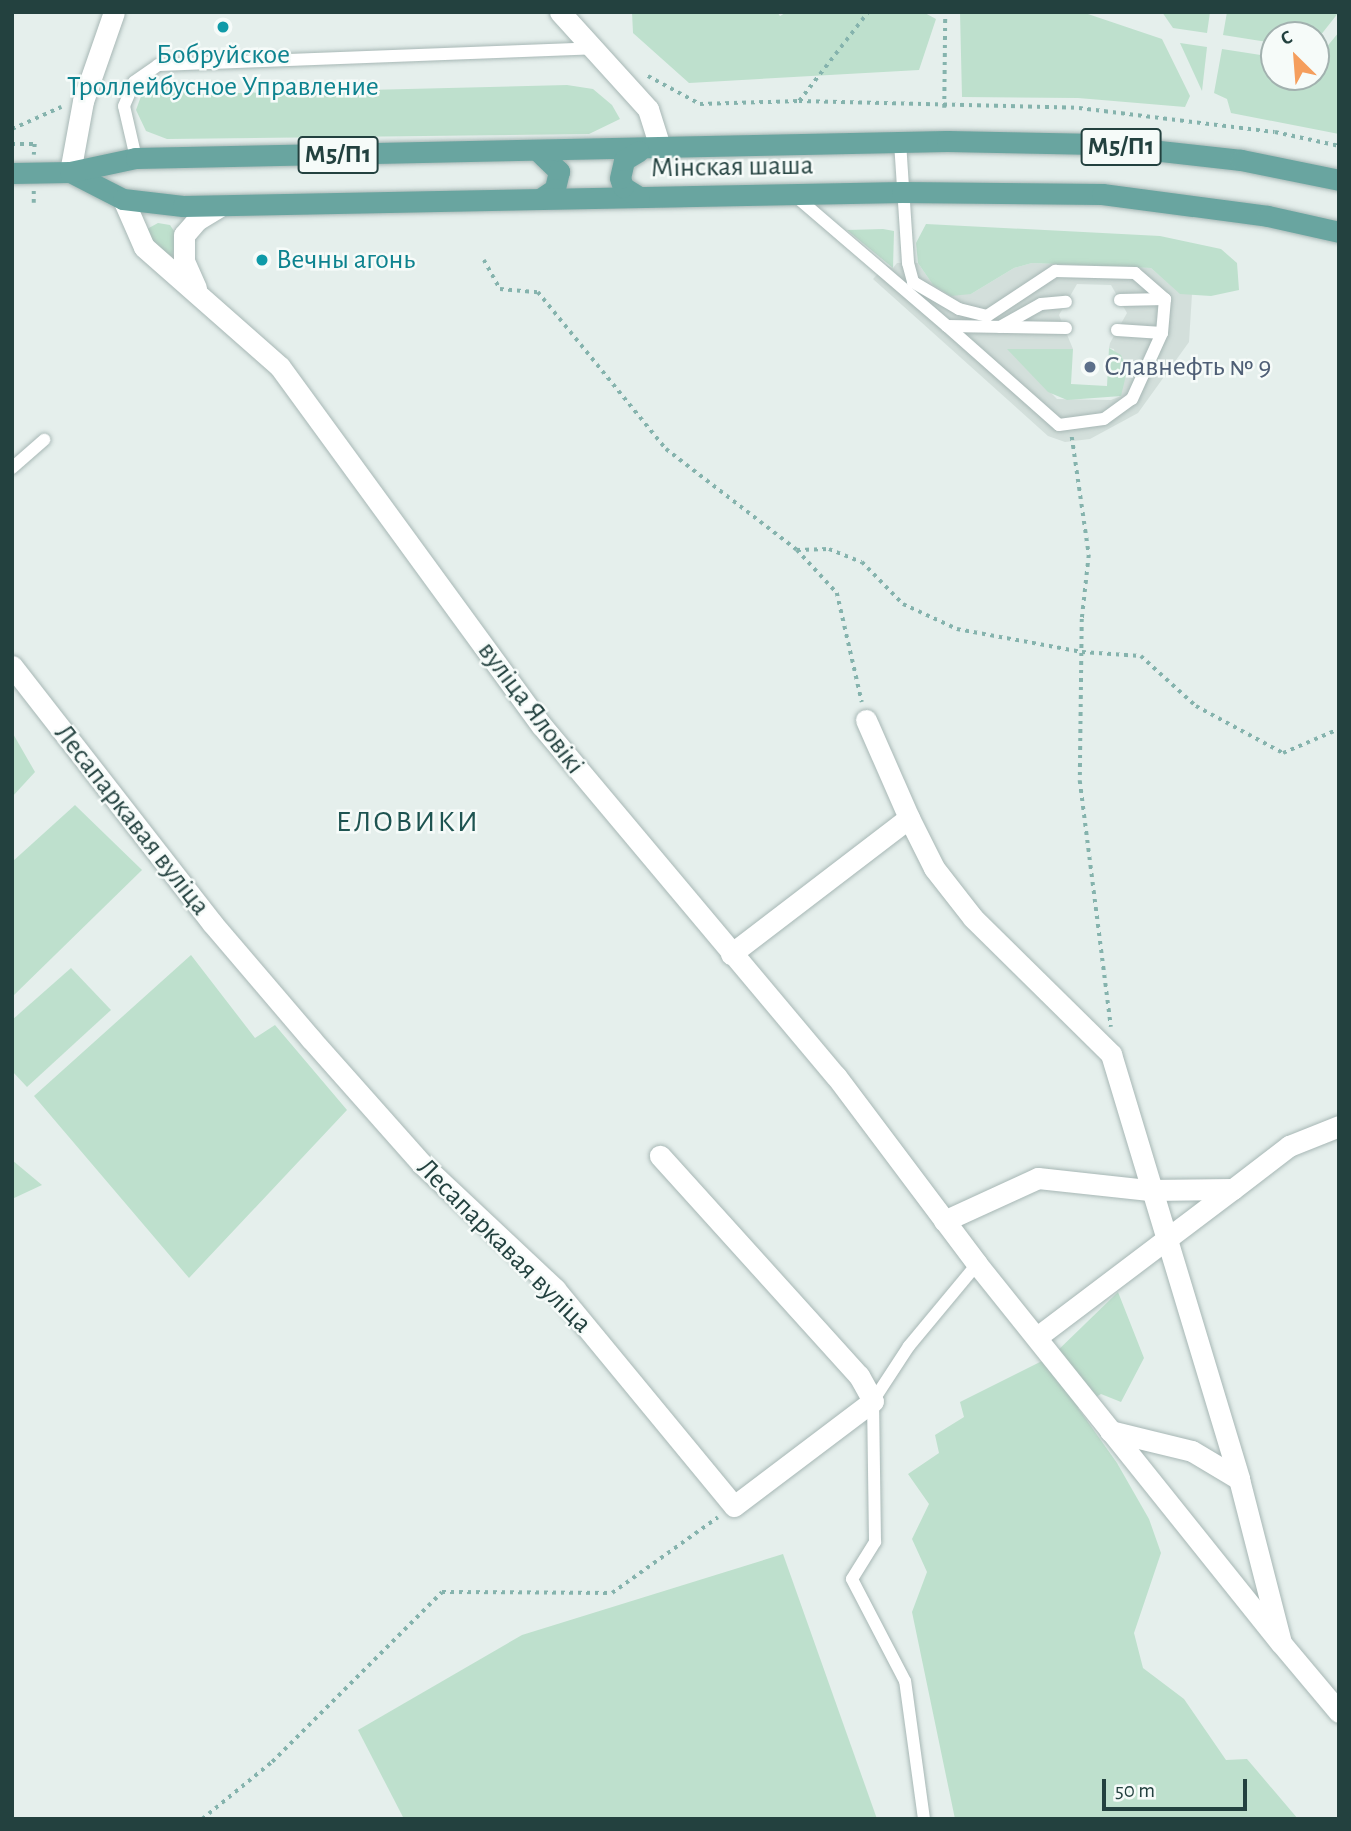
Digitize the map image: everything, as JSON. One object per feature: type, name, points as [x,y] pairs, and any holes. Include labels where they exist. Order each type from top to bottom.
[{"type":"main road","name":"Мінская шаша","points":[[136,158],[639,151],[900,142],[1098,144],[1241,160],[1339,180]]},
{"type":"main road","points":[[639,151],[624,160],[620,178],[624,187],[639,197]]},
{"type":"main road","points":[[539,152],[559,171],[555,188],[540,200]]},
{"type":"main road","name":"М5/П1","points":[[12,173],[70,173],[136,158]]},
{"type":"main road","points":[[123,199],[118,175],[136,158]]},
{"type":"main road","name":"М5/П1","points":[[70,173],[123,199]]},
{"type":"main road","name":"Мінская шаша","points":[[123,199],[219,206],[902,192],[1102,194],[1268,216],[1339,232]]},
{"type":"street","points":[[70,173],[83,101],[114,12]]},
{"type":"street","name":"Мінская шаша","points":[[559,12],[596,48],[648,110],[661,150]]},
{"type":"street","name":"вуліца Яловікі","points":[[123,199],[144,247],[197,290],[280,367],[542,726],[836,1076],[977,1264],[1339,1712]]},
{"type":"street","points":[[197,290],[184,261],[184,235],[197,220],[219,206]]},
{"type":"street","name":"Лесапаркавая вуліца","points":[[12,666],[212,923],[302,1028],[422,1164],[555,1289],[734,1506]]},
{"type":"street","points":[[866,720],[933,868],[972,918],[1111,1054],[1149,1190],[1239,1479],[1281,1643]]},
{"type":"street","points":[[731,954],[909,818]]},
{"type":"street","points":[[1037,1337],[1289,1146],[1339,1126]]},
{"type":"street","points":[[660,1156],[859,1376],[873,1401],[734,1506]]},
{"type":"street","points":[[944,1221],[1038,1178],[1149,1190],[1233,1189]]},
{"type":"street","points":[[1110,1431],[1192,1451],[1239,1479]]},
{"type":"lane","points":[[136,158],[124,106],[134,82],[158,65],[596,48]]},
{"type":"lane","points":[[900,142],[902,192],[913,282],[959,309],[987,316],[1055,271],[1135,273],[1165,299]]},
{"type":"lane","points":[[792,194],[1059,425],[1104,419],[1132,399],[1162,333],[1165,299]]},
{"type":"lane","points":[[1120,300],[1165,299]]},
{"type":"lane","points":[[999,327],[1041,304],[1066,302]]},
{"type":"lane","points":[[947,326],[1066,328]]},
{"type":"lane","points":[[1117,330],[1162,333]]},
{"type":"lane","points":[[12,468],[44,440]]},
{"type":"lane","points":[[924,1819],[905,1681],[852,1578],[875,1542],[873,1401],[909,1346],[977,1264]]},
{"type":"path","points":[[799,101],[868,12]]},
{"type":"path","points":[[944,108],[945,12]]},
{"type":"path","points":[[645,75],[700,104],[799,101],[944,108],[1079,108],[1275,132],[1339,146]]},
{"type":"path","points":[[12,129],[52,114],[66,103]]},
{"type":"path","points":[[484,260],[499,289],[538,292],[666,449],[797,550],[837,593],[866,720]]},
{"type":"path","points":[[1072,423],[1088,555],[1082,652],[1080,781],[1111,1018],[1111,1054]]},
{"type":"path","points":[[797,550],[829,549],[862,562],[903,604],[957,629],[1082,652],[1141,656],[1196,706],[1283,753],[1339,729]]},
{"type":"path","points":[[202,1819],[272,1762],[442,1592],[612,1593],[734,1506]]},
{"type":"shaded area","points":[[897,263],[918,263],[933,285],[971,294],[1014,268],[1032,263],[1151,268],[1180,293],[1192,294],[1189,342],[1138,413],[1090,439],[1065,442],[1048,436],[873,279],[886,265],[893,268]],"holes":[[[1077,284],[1111,285],[1127,313],[1109,348],[1114,349],[1121,396],[1111,400],[1057,399],[1008,349],[1073,349],[1059,315]]]},
{"type":"green space","points":[[632,12],[777,12],[780,16],[787,12],[923,12],[936,19],[919,70],[689,83],[633,33]]},
{"type":"green space","points":[[960,12],[1082,12],[1162,39],[1190,96],[1185,107],[1078,98],[962,97]]},
{"type":"green space","points":[[1162,12],[1210,12],[1207,33],[1173,28]]},
{"type":"green space","points":[[1227,12],[1339,12],[1330,23],[1330,21],[1260,21],[1260,41],[1223,35]]},
{"type":"green space","points":[[1339,32],[1339,134],[1231,113],[1227,99],[1214,93],[1222,49],[1260,55],[1260,91],[1330,91],[1330,43]]},
{"type":"green space","points":[[1180,43],[1207,47],[1202,91]]},
{"type":"green space","points":[[165,78],[199,94],[567,85],[593,89],[612,105],[620,119],[589,134],[167,139],[146,131],[136,110],[144,88]]},
{"type":"green space","points":[[158,223],[170,225],[176,234],[173,256],[165,255],[151,239],[147,229]]},
{"type":"green space","points":[[926,224],[1160,236],[1221,249],[1237,263],[1239,290],[1211,296],[1180,294],[1151,268],[1032,263],[1014,268],[971,294],[951,296],[933,285],[918,263],[916,243]]},
{"type":"green space","points":[[847,230],[894,231],[893,268]]},
{"type":"green space","points":[[1109,348],[1121,355],[1127,371],[1121,396],[1067,400],[1048,392],[1007,349],[1073,349],[1071,384],[1107,386]]},
{"type":"green space","points":[[12,732],[35,772],[12,797]]},
{"type":"green space","points":[[75,805],[142,870],[12,997],[12,862]]},
{"type":"green space","points":[[191,955],[255,1038],[275,1025],[347,1110],[189,1278],[34,1096]]},
{"type":"green space","points":[[71,968],[111,1010],[27,1087],[12,1071],[12,1020]]},
{"type":"green space","points":[[12,1160],[42,1185],[12,1199]]},
{"type":"green space","points":[[1118,1292],[1144,1358],[1121,1402],[1101,1394],[1078,1408],[1117,1463],[1149,1519],[1161,1553],[1134,1633],[1143,1668],[1184,1699],[1226,1760],[1247,1759],[1298,1819],[955,1819],[912,1612],[927,1572],[912,1539],[929,1504],[908,1474],[939,1453],[935,1435],[964,1417],[960,1402],[1052,1356]]},
{"type":"green space","points":[[783,1554],[877,1819],[404,1819],[358,1730],[522,1635]]},
{"type":"place","name":"Бобруйское Троллейбусное Управление","points":[[223,27]]},
{"type":"place","name":"Вечны агонь","points":[[262,260]]},
{"type":"place","name":"Славнефть № 9","points":[[1090,367]]},
{"type":"district","name":"ЕЛОВИКИ","points":[[408,822]]}]
